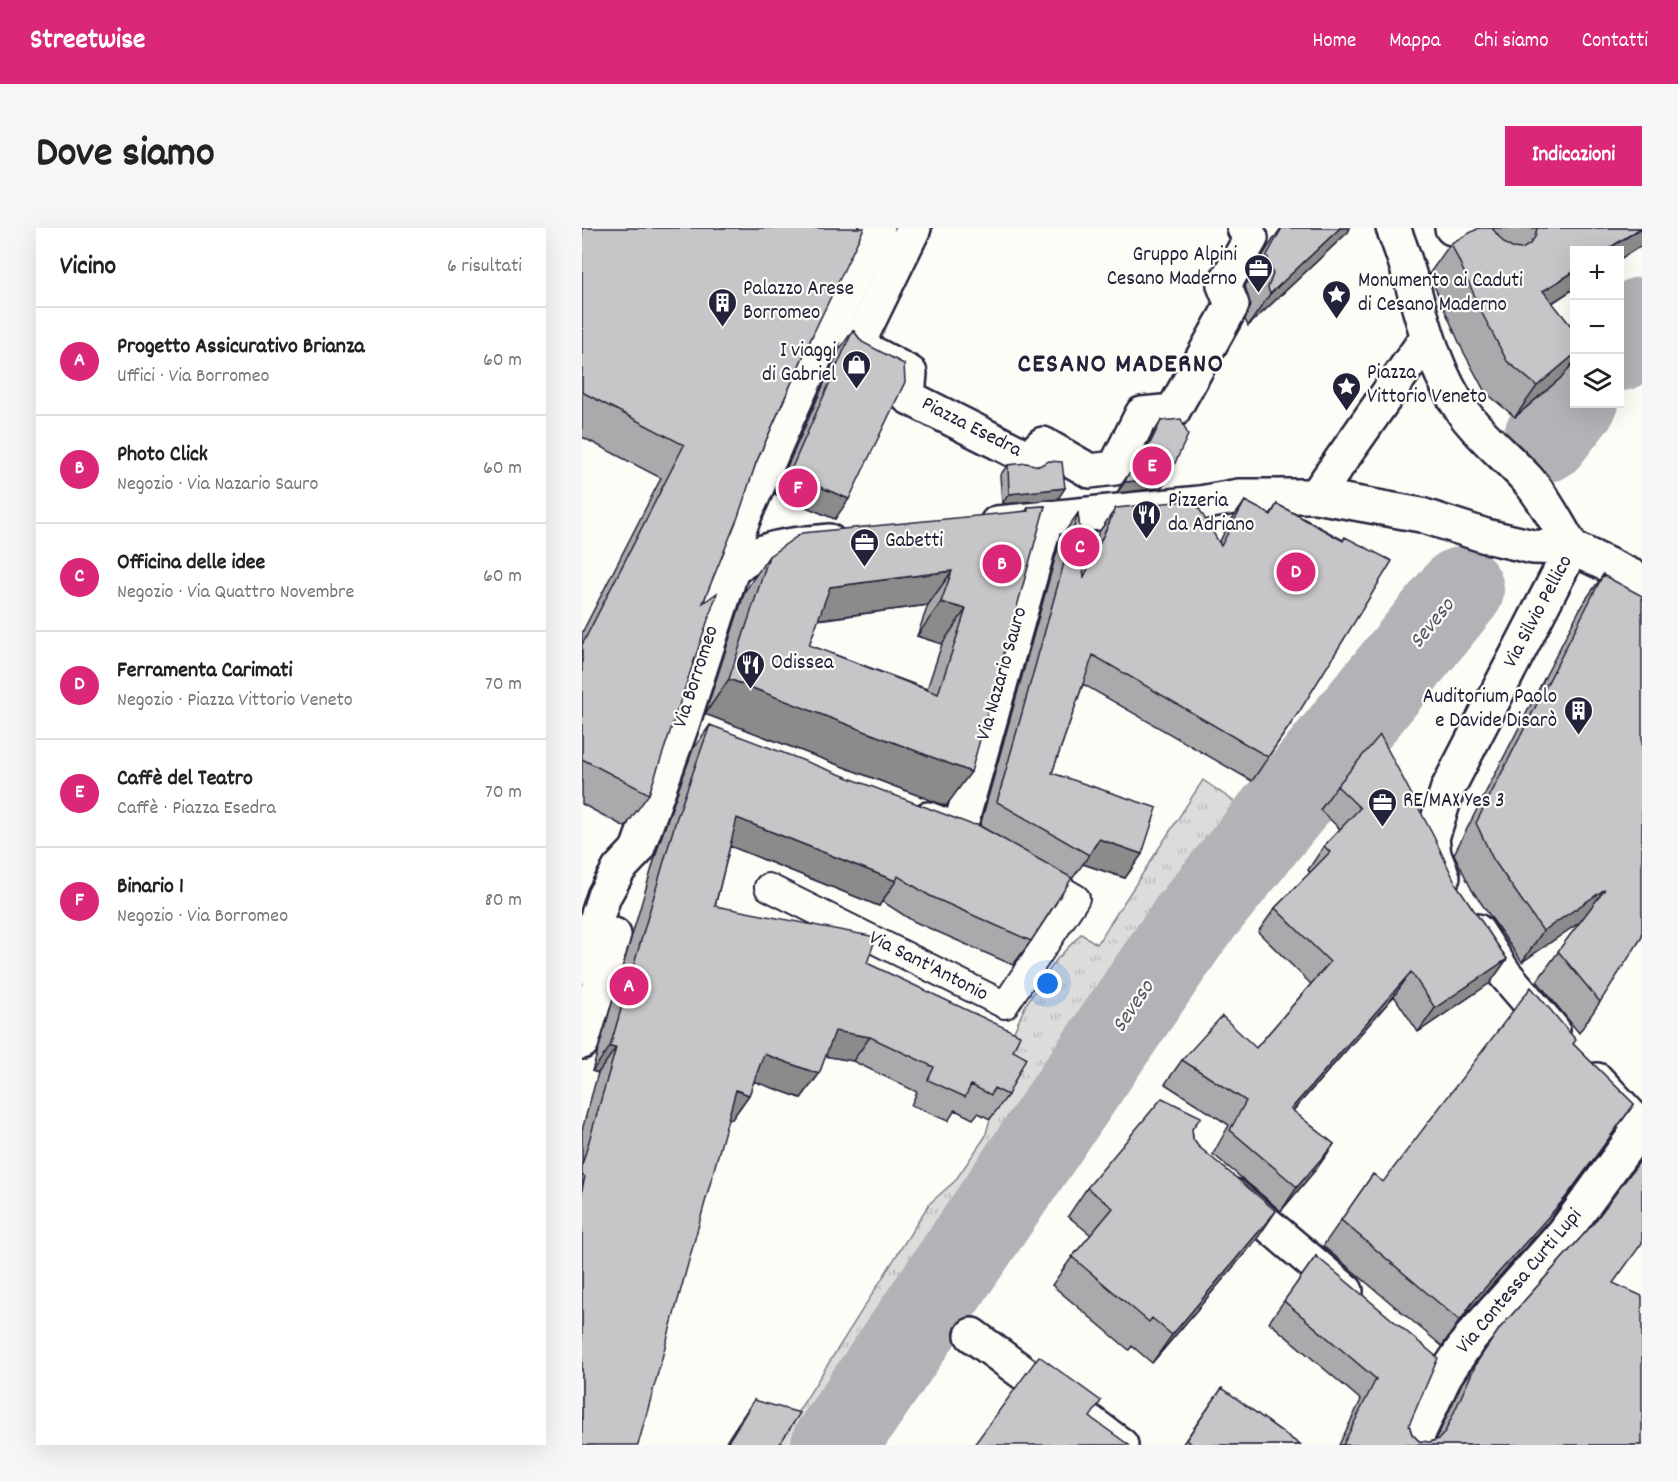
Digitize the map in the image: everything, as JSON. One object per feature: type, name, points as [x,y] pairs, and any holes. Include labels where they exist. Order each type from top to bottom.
[{"type":"street","name":"Via Borromeo","points":[[582,964],[604,896],[612,881],[637,850],[694,730],[732,570],[734,552],[749,508],[808,367],[878,228]]},
{"type":"street","name":"Piazza Esedra","points":[[914,228],[857,345],[910,373],[908,397],[1029,458],[1042,444],[1090,471],[1115,468],[1142,414],[1173,411],[1232,305],[1224,285],[1251,238],[1244,228]]},
{"type":"street","points":[[1393,228],[1405,261],[1426,339],[1463,411],[1495,449],[1527,479],[1572,548]]},
{"type":"street","points":[[1452,228],[1472,233],[1496,262]]},
{"type":"street","points":[[1316,496],[1426,339]]},
{"type":"street","points":[[963,526],[1200,503],[1239,496],[1316,496],[1421,515],[1486,536],[1533,547],[1572,548],[1642,581]]},
{"type":"street","points":[[749,508],[796,544]]},
{"type":"street","name":"Via Nazario Sauro","points":[[904,810],[969,836],[1047,517]]},
{"type":"street","points":[[732,570],[756,554],[796,544],[856,538]]},
{"type":"street","name":"Via Silvio Pellico","points":[[1572,548],[1448,788],[1432,838],[1434,855],[1445,882],[1505,974],[1642,1127]]},
{"type":"street","name":"Via Borromeo","points":[[582,1042],[639,844]]},
{"type":"street","name":"Via Contessa Curti Lupi","points":[[1413,1445],[1435,1366],[1491,1312],[1563,1234],[1642,1127]]},
{"type":"street","points":[[1209,1175],[1371,1312]]},
{"type":"street","points":[[972,1335],[1121,1445]]},
{"type":"lane","name":"Via Sant'Antonio","points":[[768,887],[1005,1005],[1076,898],[1018,864]]},
{"type":"green space","points":[[1203,780],[1239,805],[1150,935],[1025,1106],[800,1445],[777,1445],[929,1204],[955,1181],[985,1137],[990,1119],[995,1075],[1026,1004],[1057,959],[1081,934],[1097,944]]},
{"type":"building","points":[[582,228],[864,228],[813,334],[756,463],[738,517],[703,603],[717,593],[649,794],[582,759],[582,645],[684,445],[582,392]]},
{"type":"building","points":[[1282,228],[1340,228],[1270,294],[1268,288],[1273,274],[1267,255]]},
{"type":"building","points":[[1479,228],[1492,228],[1504,243],[1512,248],[1522,249],[1535,237],[1537,228],[1641,228],[1612,246],[1570,246],[1570,274],[1543,291],[1570,325],[1570,358],[1537,386],[1507,361],[1484,317],[1451,243]]},
{"type":"building","points":[[853,330],[862,342],[904,364],[905,382],[849,499],[789,474]]},
{"type":"building","points":[[1181,419],[1188,435],[1168,478],[1125,482],[1128,475],[1139,466],[1161,421]]},
{"type":"building","points":[[1049,461],[1062,462],[1065,488],[1009,494],[1008,465],[1026,463],[1039,466]]},
{"type":"building","points":[[1194,500],[1221,546],[1245,501],[1271,515],[1277,504],[1343,541],[1345,537],[1392,561],[1301,709],[1268,757],[1093,655],[1052,773],[1157,808],[1142,854],[1099,839],[1089,855],[997,802],[1078,513],[1084,577],[1116,508]]},
{"type":"building","points":[[1045,506],[971,772],[729,679],[769,556],[802,533],[1028,511],[1028,507]],"holes":[[[952,571],[941,602],[966,609],[938,694],[809,645],[830,587]]]},
{"type":"building","name":"Auditorium Paolo e Davide Disarò","points":[[1603,575],[1642,596],[1642,937],[1600,1002],[1558,951],[1605,889],[1543,931],[1493,859],[1476,823]]},
{"type":"building","points":[[710,725],[970,824],[978,825],[1072,878],[1031,941],[930,896],[898,876],[896,881],[737,818],[715,906],[876,937],[867,963],[1020,1035],[1013,1051],[1026,1058],[1008,1095],[994,1088],[991,1095],[971,1085],[965,1097],[928,1080],[934,1067],[870,1037],[835,1031],[819,1074],[764,1054],[749,1095],[736,1090],[638,1445],[582,1445],[582,1189],[585,1177],[582,1175],[582,1165],[616,1048],[610,1047],[676,820]]},
{"type":"building","points":[[1380,735],[1456,884],[1507,959],[1435,1008],[1411,972],[1291,1109],[1334,1144],[1297,1187],[1230,1130],[1246,1101],[1182,1060],[1222,1016],[1256,1048],[1330,962],[1275,908],[1330,852],[1324,846],[1360,808],[1337,786]]},
{"type":"building","points":[[1531,987],[1576,1040],[1573,1044],[1634,1104],[1566,1197],[1474,1300],[1460,1321],[1341,1220],[1373,1174],[1383,1182]]},
{"type":"building","points":[[1162,1098],[1201,1117],[1192,1129],[1193,1139],[1198,1146],[1276,1211],[1172,1335],[1152,1318],[1149,1322],[1072,1257],[1113,1208],[1087,1188]]},
{"type":"building","points":[[1642,1158],[1642,1243],[1613,1283],[1642,1296],[1642,1445],[1343,1445],[1376,1379],[1284,1301],[1316,1256],[1438,1358],[1409,1425],[1412,1434],[1419,1441],[1430,1442],[1439,1439],[1445,1432],[1477,1362],[1500,1328],[1593,1224]]},
{"type":"building","points":[[1039,1356],[1101,1401],[1090,1417],[1129,1445],[974,1445]]},
{"type":"building","points":[[1222,1388],[1300,1445],[1193,1445],[1186,1440]]},
{"type":"building","points":[[754,1400],[800,1413],[779,1445],[726,1445]]},
{"type":"waterway","name":"Seveso","points":[[1624,343],[1642,320]]},
{"type":"waterway","name":"Seveso","points":[[1546,439],[1570,408]]},
{"type":"waterway","name":"Seveso","points":[[834,1445],[1191,923],[1461,590]]},
{"type":"place","name":"Gruppo Alpini Cesano Maderno","points":[[1258,294]]},
{"type":"place","name":"Monumento ai Caduti di Cesano Maderno","points":[[1337,320]]},
{"type":"place","name":"Palazzo Arese Borromeo","points":[[722,328]]},
{"type":"place","name":"I viaggi di Gabriel","points":[[857,390]]},
{"type":"place","name":"Piazza Vittorio Veneto","points":[[1346,412]]},
{"type":"place","name":"Caffè del Teatro","points":[[1152,466]]},
{"type":"place","name":"Binario 1","points":[[798,488]]},
{"type":"place","name":"Pizzeria da Adriano","points":[[1147,540]]},
{"type":"place","name":"Officina delle idee","points":[[1080,547]]},
{"type":"place","name":"Photo Click","points":[[1002,564]]},
{"type":"place","name":"Gabetti","points":[[864,568]]},
{"type":"place","name":"Ferramenta Carimati","points":[[1296,572]]},
{"type":"place","name":"Odissea","points":[[750,690]]},
{"type":"place","name":"Auditorium Paolo e Davide Disarò","points":[[1578,736]]},
{"type":"place","name":"RE/MAX Yes 3","points":[[1382,828]]},
{"type":"place","name":"Progetto Assicurativo Brianza","points":[[629,986]]},
{"type":"district","name":"CESANO MADERNO","points":[[1121,365]]}]
